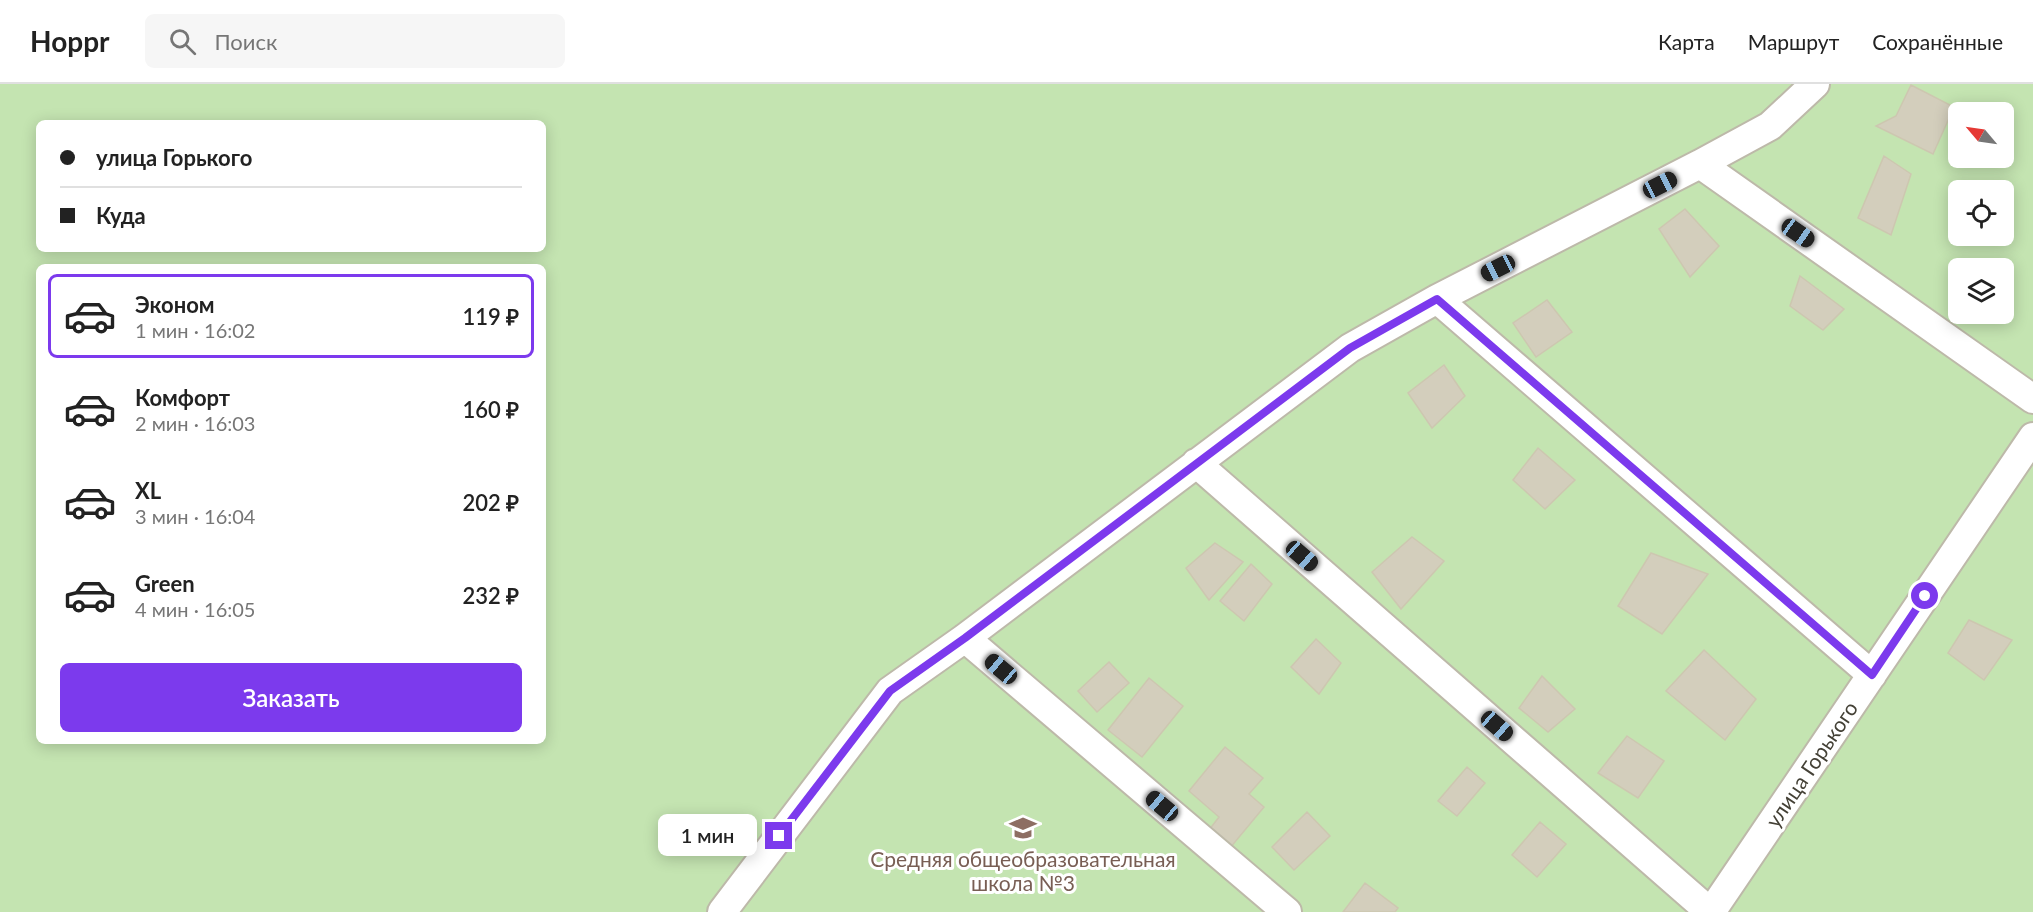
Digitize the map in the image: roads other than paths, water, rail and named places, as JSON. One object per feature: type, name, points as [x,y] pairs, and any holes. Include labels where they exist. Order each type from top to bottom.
[{"type":"street","points":[[722,912],[890,691],[965,638],[1350,348],[1437,299],[1701,164],[1770,126],[1815,84]]},
{"type":"street","points":[[1701,164],[2033,399]]},
{"type":"street","points":[[1437,299],[1872,675]]},
{"type":"street","name":"улица Горького","points":[[1711,912],[2033,437]]},
{"type":"street","points":[[1196,463],[1711,912]]},
{"type":"street","points":[[965,638],[1287,912]]},
{"type":"place","name":"Средняя общеобразовательная школа №3","points":[[1023,828]]}]
